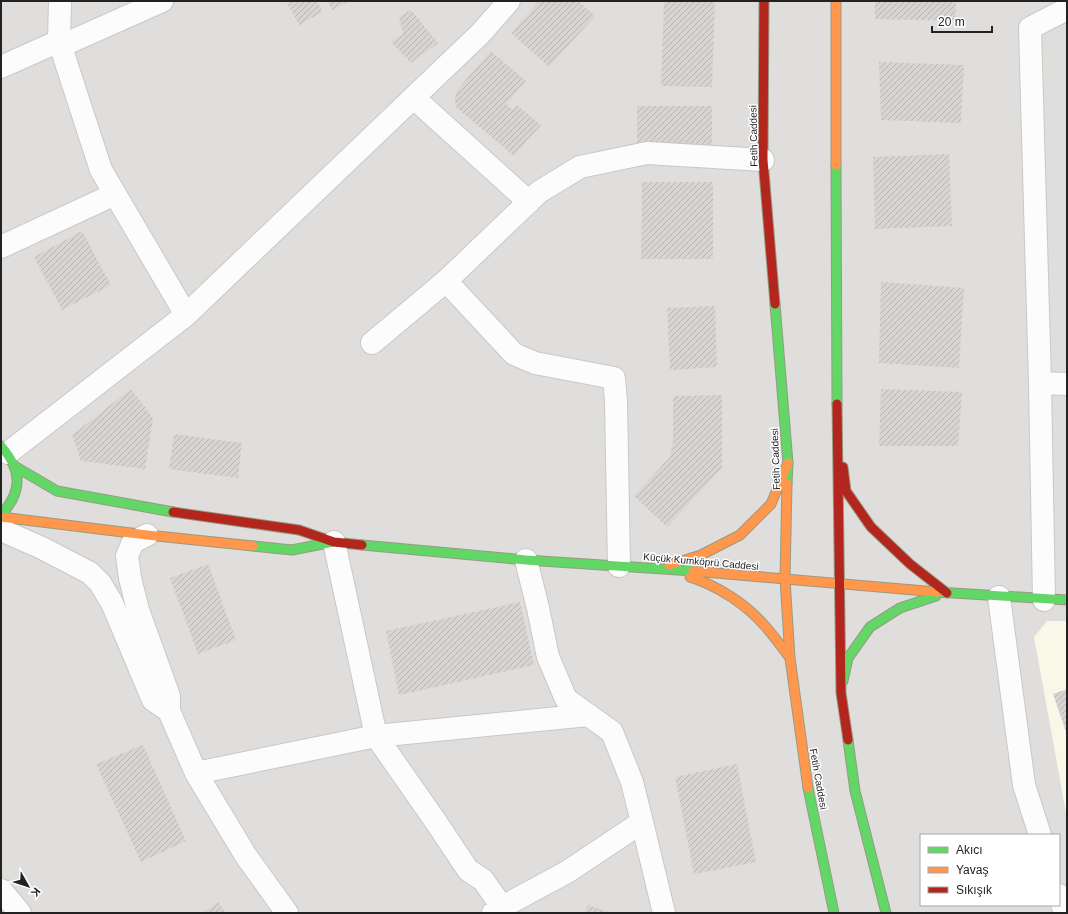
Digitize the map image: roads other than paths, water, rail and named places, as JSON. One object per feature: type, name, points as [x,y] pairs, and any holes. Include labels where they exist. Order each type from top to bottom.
[{"type":"street","points":[[60,1],[60,44],[101,170],[186,315]]},
{"type":"street","points":[[1,67],[162,1]]},
{"type":"street","points":[[8,456],[186,315],[481,33],[509,1]]},
{"type":"street","name":"Fetih Caddesi","points":[[764,1],[763,160],[788,463],[785,579],[790,658],[807,786],[834,913]]},
{"type":"street","points":[[836,1],[837,427],[841,693],[856,791],[886,913]]},
{"type":"street","points":[[1044,600],[1040,383],[1030,28],[1067,9]]},
{"type":"street","points":[[414,98],[529,202]]},
{"type":"street","points":[[372,343],[446,281],[539,192],[580,167],[647,153],[763,160]]},
{"type":"street","points":[[1,247],[115,194]]},
{"type":"street","points":[[446,281],[514,354],[535,364],[614,378],[616,401],[618,566]]},
{"type":"street","points":[[1040,383],[1067,384]]},
{"type":"street","points":[[837,427],[846,491],[871,527],[910,564],[947,593]]},
{"type":"street","points":[[1,516],[10,507],[16,495],[18,481],[8,456]]},
{"type":"street","points":[[8,456],[57,492],[152,509],[299,530],[334,542]]},
{"type":"street","points":[[660,568],[701,555],[740,535],[771,504],[788,463]]},
{"type":"street","points":[[1,516],[147,535],[292,550],[334,542]]},
{"type":"street","points":[[1,530],[42,548],[90,573],[100,583],[112,603],[153,700],[168,712],[196,773],[246,856],[288,913]]},
{"type":"street","points":[[147,535],[133,542],[127,556],[130,578],[138,610],[169,696],[168,712]]},
{"type":"street","points":[[334,542],[376,736],[468,870],[483,880],[497,910],[567,872],[642,822]]},
{"type":"street","name":"Küçük Kumköprü Caddesi","points":[[334,542],[526,560],[660,568],[999,597],[1067,600]]},
{"type":"street","points":[[526,560],[548,657],[566,699],[612,732],[632,782],[664,913]]},
{"type":"street","points":[[660,568],[705,582],[742,604],[765,625],[790,658]]},
{"type":"street","points":[[841,693],[848,658],[870,627],[900,608],[947,593]]},
{"type":"street","points":[[999,597],[1024,785],[1040,834]]},
{"type":"street","points":[[196,773],[376,736],[589,715]]},
{"type":"street","points":[[1,890],[20,913]]},
{"type":"street","points":[[1060,898],[1065,913]]}]
